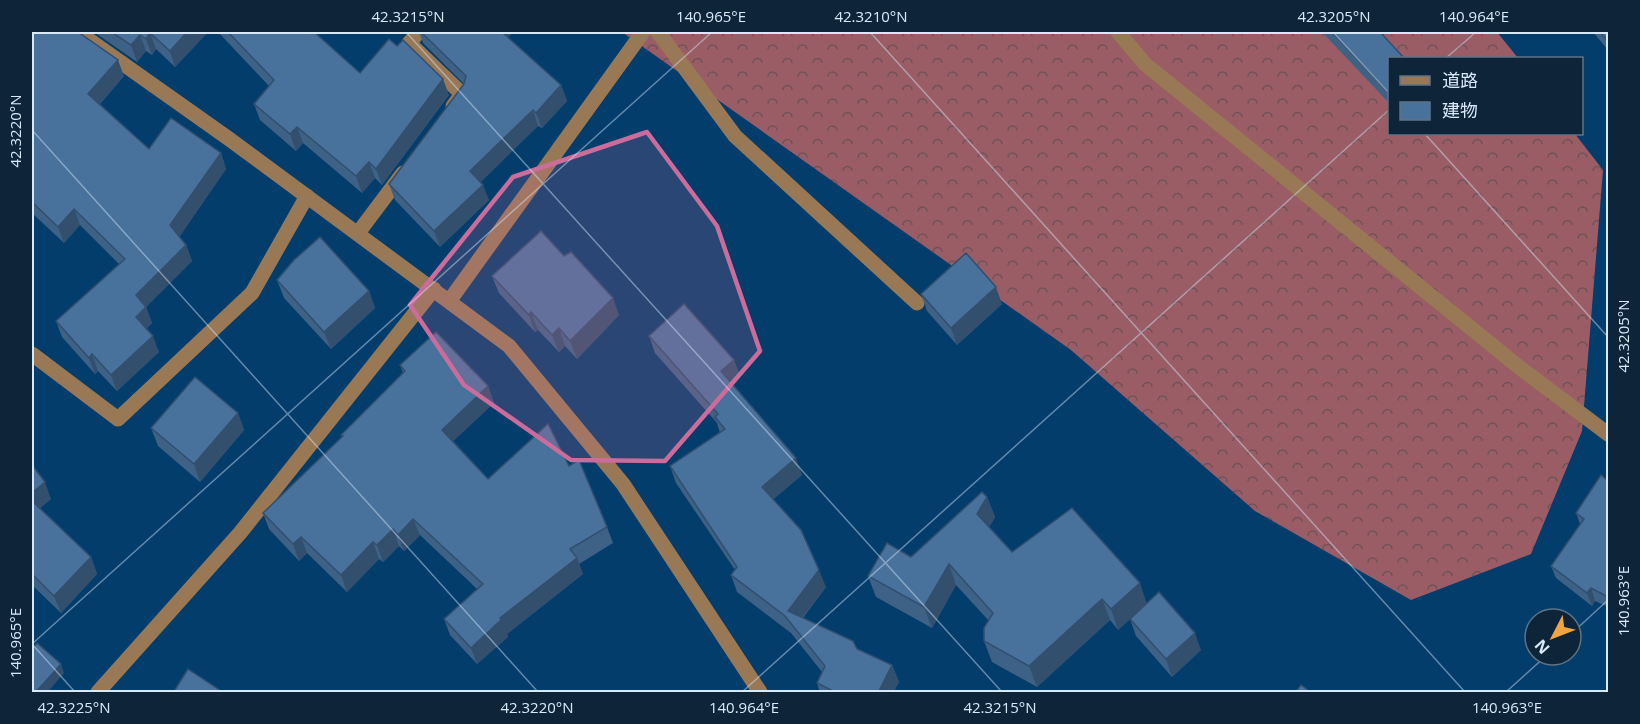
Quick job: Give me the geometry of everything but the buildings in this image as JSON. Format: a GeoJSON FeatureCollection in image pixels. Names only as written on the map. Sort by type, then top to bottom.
{"type":"FeatureCollection","features":[{"type":"Feature","properties":{"kind":"street"},"geometry":{"type":"LineString","coordinates":[[78,32],[358,233],[509,345],[623,484],[760,693]]}},
{"type":"Feature","properties":{"kind":"street"},"geometry":{"type":"LineString","coordinates":[[419,32],[409,44],[462,94],[441,122]]}},
{"type":"Feature","properties":{"kind":"street"},"geometry":{"type":"LineString","coordinates":[[450,300],[643,32]]}},
{"type":"Feature","properties":{"kind":"street"},"geometry":{"type":"LineString","coordinates":[[658,32],[735,136],[917,303]]}},
{"type":"Feature","properties":{"kind":"street"},"geometry":{"type":"LineString","coordinates":[[1118,32],[1145,64],[1519,367],[1608,434]]}},
{"type":"Feature","properties":{"kind":"street"},"geometry":{"type":"LineString","coordinates":[[358,233],[414,159]]}},
{"type":"Feature","properties":{"kind":"street"},"geometry":{"type":"LineString","coordinates":[[32,354],[118,419],[252,293],[307,196]]}},
{"type":"Feature","properties":{"kind":"street"},"geometry":{"type":"LineString","coordinates":[[98,693],[240,533],[434,289]]}},
{"type":"Feature","properties":{"kind":"highlighted area"},"geometry":{"type":"Polygon","coordinates":[[[647,132],[717,226],[760,351],[665,461],[571,460],[464,385],[410,305],[513,177],[647,132]]]}},
{"type":"Feature","properties":{"kind":"green space"},"geometry":{"type":"Polygon","coordinates":[[[622,32],[1497,32],[1517,57],[1388,57],[1388,135],[1576,135],[1603,170],[1582,431],[1531,554],[1411,600],[1255,511],[1071,350],[622,32]]]}}]}
